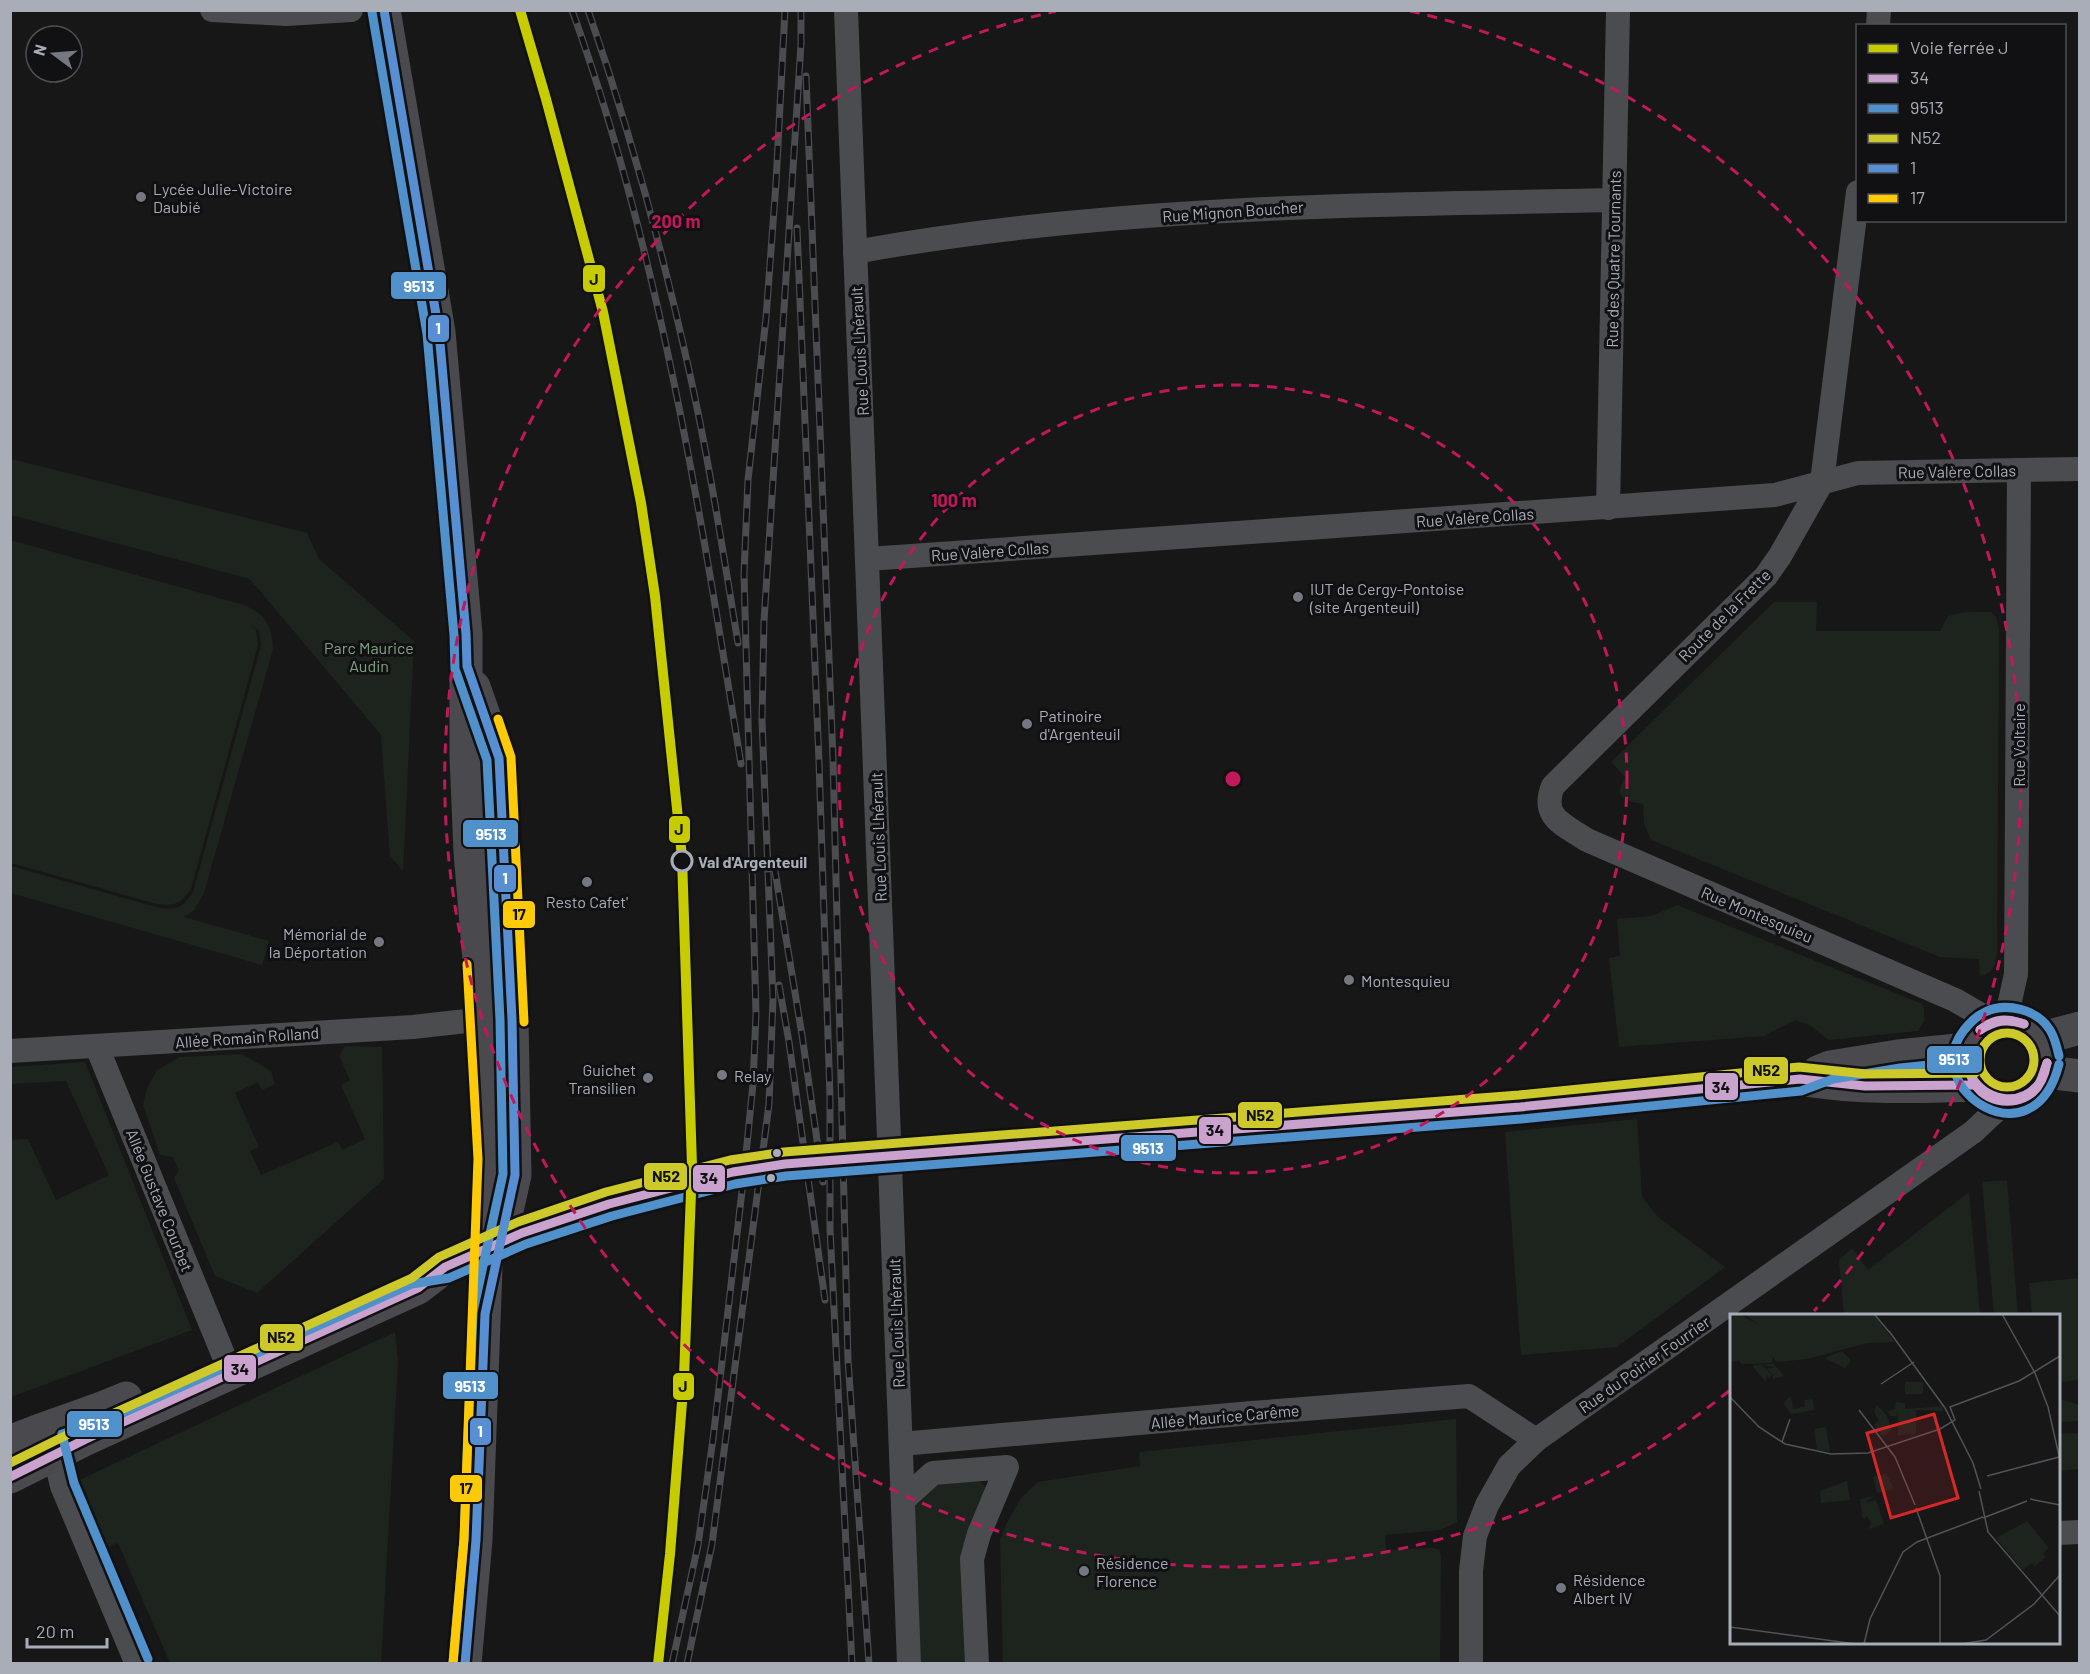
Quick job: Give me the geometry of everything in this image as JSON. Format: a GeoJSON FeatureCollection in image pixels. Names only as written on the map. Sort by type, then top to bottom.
{"type":"FeatureCollection","features":[{"type":"Feature","properties":{"kind":"street"},"geometry":{"type":"LineString","coordinates":[[212,10],[286,14],[351,10]]}},
{"type":"Feature","properties":{"kind":"street"},"geometry":{"type":"LineString","coordinates":[[384,10],[439,332],[466,634],[466,756],[470,852],[484,1019],[490,1159],[476,1540],[465,1664]]}},
{"type":"Feature","properties":{"kind":"street","name":"Rue Louis Lhérault"},"geometry":{"type":"LineString","coordinates":[[846,10],[909,1664]]}},
{"type":"Feature","properties":{"kind":"street","name":"Rue des Quatre Tournants"},"geometry":{"type":"LineString","coordinates":[[1608,508],[1618,10]]}},
{"type":"Feature","properties":{"kind":"street","name":"Rue Mignon Boucher"},"geometry":{"type":"LineString","coordinates":[[855,252],[931,238],[1123,218],[1331,205],[1614,200]]}},
{"type":"Feature","properties":{"kind":"street","name":"Route de la Frette"},"geometry":{"type":"LineString","coordinates":[[1553,786],[1766,576],[1822,482],[1856,200]]}},
{"type":"Feature","properties":{"kind":"street","name":"Rue Valère Collas"},"geometry":{"type":"LineString","coordinates":[[868,559],[1775,495],[1858,473],[2079,469]]}},
{"type":"Feature","properties":{"kind":"street","name":"Rue Voltaire"},"geometry":{"type":"LineString","coordinates":[[1999,1020],[2016,974],[2019,470]]}},
{"type":"Feature","properties":{"kind":"street"},"geometry":{"type":"LineString","coordinates":[[467,666],[499,758],[512,1020],[515,1175],[485,1314]]}},
{"type":"Feature","properties":{"kind":"street","name":"Rue Montesquieu"},"geometry":{"type":"LineString","coordinates":[[1553,786],[1549,795],[1552,814],[1558,821],[1587,840],[1999,1020]]}},
{"type":"Feature","properties":{"kind":"street","name":"Allée Romain Rolland"},"geometry":{"type":"LineString","coordinates":[[10,1051],[413,1027],[484,1019]]}},
{"type":"Feature","properties":{"kind":"street"},"geometry":{"type":"LineString","coordinates":[[1999,1020],[2020,1021],[2042,1038],[2048,1060],[2046,1072],[2041,1083],[2032,1092],[2022,1098],[2005,1102],[1984,1094],[1975,1085],[1966,1062],[1967,1049],[1972,1038],[1981,1028],[1999,1020]]}},
{"type":"Feature","properties":{"kind":"street"},"geometry":{"type":"LineString","coordinates":[[2042,1038],[2079,1028]]}},
{"type":"Feature","properties":{"kind":"street","name":"Allée Gustave Courbet"},"geometry":{"type":"LineString","coordinates":[[97,1047],[223,1354]]}},
{"type":"Feature","properties":{"kind":"street"},"geometry":{"type":"LineString","coordinates":[[1800,1079],[1830,1067],[1898,1056],[1967,1049]]}},
{"type":"Feature","properties":{"kind":"street"},"geometry":{"type":"LineString","coordinates":[[2046,1072],[2079,1076]]}},
{"type":"Feature","properties":{"kind":"street"},"geometry":{"type":"LineString","coordinates":[[10,1442],[51,1440],[418,1288],[445,1267],[522,1233],[609,1204],[733,1172],[785,1164],[1520,1107],[1800,1079],[1832,1084],[1932,1087],[1975,1085]]}},
{"type":"Feature","properties":{"kind":"street","name":"Rue du Poirier Fourrier"},"geometry":{"type":"LineString","coordinates":[[1471,1664],[1471,1571],[1475,1536],[1487,1505],[1509,1466],[1536,1440],[1973,1132],[2005,1102]]}},
{"type":"Feature","properties":{"kind":"street"},"geometry":{"type":"LineString","coordinates":[[10,1477],[51,1440],[102,1409],[409,1272],[445,1267]]}},
{"type":"Feature","properties":{"kind":"street","name":"Allée Maurice Carême"},"geometry":{"type":"LineString","coordinates":[[901,1448],[1252,1413],[1469,1396],[1536,1440]]}},
{"type":"Feature","properties":{"kind":"street"},"geometry":{"type":"LineString","coordinates":[[51,1440],[62,1486],[137,1664]]}},
{"type":"Feature","properties":{"kind":"street"},"geometry":{"type":"LineString","coordinates":[[901,1448],[933,1473]]}},
{"type":"Feature","properties":{"kind":"street"},"geometry":{"type":"LineString","coordinates":[[903,1500],[933,1473],[1007,1467],[979,1534],[972,1559],[977,1664]]}},
{"type":"Feature","properties":{"kind":"street"},"geometry":{"type":"LineString","coordinates":[[2060,1533],[2079,1532]]}},
{"type":"Feature","properties":{"kind":"green space","name":"Parc Maurice Audin"},"geometry":{"type":"Polygon","coordinates":[[[11,459],[307,533],[319,559],[414,641],[403,871],[390,856],[381,735],[250,579],[11,515],[11,459]]]}},
{"type":"Feature","properties":{"kind":"green space"},"geometry":{"type":"Polygon","coordinates":[[[10,540],[244,605],[258,613],[266,622],[271,634],[273,649],[204,893],[194,910],[184,917],[269,941],[262,965],[11,893],[11,866],[159,908],[171,909],[186,902],[193,892],[261,646],[259,630],[243,620],[256,629],[258,645],[191,889],[184,898],[169,905],[157,904],[11,863],[10,540]]]}},
{"type":"Feature","properties":{"kind":"green space"},"geometry":{"type":"Polygon","coordinates":[[[1774,602],[1817,602],[1816,631],[1940,631],[1948,616],[1953,614],[1991,612],[1996,617],[1999,629],[1997,952],[1994,965],[1988,973],[1980,976],[1979,959],[1940,957],[1651,840],[1644,824],[1643,804],[1626,800],[1620,794],[1625,777],[1611,762],[1774,602]]]}},
{"type":"Feature","properties":{"kind":"green space"},"geometry":{"type":"Polygon","coordinates":[[[1677,905],[1920,1003],[1924,1007],[1924,1022],[1918,1031],[1829,1040],[1811,1026],[1795,1020],[1764,1036],[1619,1047],[1609,958],[1620,956],[1617,919],[1652,916],[1677,905]]]}},
{"type":"Feature","properties":{"kind":"green space"},"geometry":{"type":"Polygon","coordinates":[[[345,1046],[382,1047],[384,1179],[257,1293],[215,1276],[174,1178],[179,1170],[173,1157],[160,1155],[143,1105],[147,1088],[157,1070],[180,1057],[242,1054],[271,1071],[275,1084],[262,1090],[258,1082],[235,1093],[259,1147],[250,1151],[261,1175],[338,1142],[342,1150],[365,1139],[341,1085],[350,1080],[339,1056],[345,1046]]]}},
{"type":"Feature","properties":{"kind":"green space"},"geometry":{"type":"Polygon","coordinates":[[[85,1062],[192,1330],[11,1397],[11,1140],[28,1139],[56,1200],[109,1175],[66,1081],[11,1084],[11,1067],[85,1062]]]}},
{"type":"Feature","properties":{"kind":"green space"},"geometry":{"type":"Polygon","coordinates":[[[1637,1119],[1642,1197],[1658,1217],[1725,1267],[1617,1347],[1521,1355],[1505,1132],[1637,1119]]]}},
{"type":"Feature","properties":{"kind":"green space"},"geometry":{"type":"Polygon","coordinates":[[[2007,1180],[2018,1314],[1994,1314],[1982,1182],[2007,1180]]]}},
{"type":"Feature","properties":{"kind":"green space"},"geometry":{"type":"Polygon","coordinates":[[[1969,1192],[1980,1314],[1844,1314],[1839,1260],[1852,1248],[1868,1270],[1969,1192]]]}},
{"type":"Feature","properties":{"kind":"green space"},"geometry":{"type":"Polygon","coordinates":[[[2079,1278],[2079,1380],[2060,1382],[2060,1314],[2032,1314],[2029,1283],[2079,1278]]]}},
{"type":"Feature","properties":{"kind":"green space"},"geometry":{"type":"Polygon","coordinates":[[[395,1332],[398,1360],[381,1663],[170,1663],[118,1543],[100,1550],[73,1483],[395,1332]]]}},
{"type":"Feature","properties":{"kind":"green space"},"geometry":{"type":"Polygon","coordinates":[[[2060,1401],[2079,1405],[2079,1421],[2060,1422],[2060,1401]]]}},
{"type":"Feature","properties":{"kind":"green space"},"geometry":{"type":"Polygon","coordinates":[[[1456,1419],[1457,1522],[1440,1530],[1385,1535],[1386,1550],[1433,1548],[1439,1550],[1441,1556],[1440,1663],[1003,1663],[1000,1540],[1021,1498],[1038,1482],[1140,1466],[1139,1452],[1456,1419]]]}},
{"type":"Feature","properties":{"kind":"green space"},"geometry":{"type":"Polygon","coordinates":[[[2079,1433],[2079,1469],[2060,1471],[2060,1434],[2079,1433]]]}},
{"type":"Feature","properties":{"kind":"green space"},"geometry":{"type":"Polygon","coordinates":[[[977,1481],[988,1490],[971,1663],[920,1663],[913,1499],[934,1483],[977,1481]]]}},
{"type":"Feature","properties":{"kind":"railway"},"geometry":{"type":"LineString","coordinates":[[572,10],[603,102],[630,195],[653,289],[693,478],[741,764]]}},
{"type":"Feature","properties":{"kind":"railway"},"geometry":{"type":"LineString","coordinates":[[588,10],[631,144],[679,324],[703,438],[738,643]]}},
{"type":"Feature","properties":{"kind":"railway"},"geometry":{"type":"LineString","coordinates":[[672,1664],[698,1545],[713,1439],[753,1084],[756,1014],[744,574],[748,480],[766,318],[776,183],[785,10]]}},
{"type":"Feature","properties":{"kind":"railway"},"geometry":{"type":"LineString","coordinates":[[687,1664],[712,1544],[769,1104],[773,999],[762,720],[764,621],[801,44],[801,10]]}},
{"type":"Feature","properties":{"kind":"railway"},"geometry":{"type":"LineString","coordinates":[[806,76],[833,759],[848,1360],[869,1664]]}},
{"type":"Feature","properties":{"kind":"railway"},"geometry":{"type":"LineString","coordinates":[[797,228],[819,762],[830,1097],[830,1229],[852,1664]]}},
{"type":"Feature","properties":{"kind":"railway"},"geometry":{"type":"LineString","coordinates":[[774,865],[823,1182]]}},
{"type":"Feature","properties":{"kind":"railway"},"geometry":{"type":"LineString","coordinates":[[779,985],[825,1300]]}},
{"type":"Feature","properties":{"kind":"rail line","name":"J"},"geometry":{"type":"LineString","coordinates":[[520,10],[603,312],[641,503],[655,596],[682,857],[692,1166],[684,1377],[670,1554],[658,1664]]}},
{"type":"Feature","properties":{"kind":"transit line","name":"1"},"geometry":{"type":"LineString","coordinates":[[384,10],[439,332],[467,666],[499,758],[512,1020],[515,1175],[485,1314],[476,1540],[465,1664]]}},
{"type":"Feature","properties":{"kind":"transit line","name":"9513"},"geometry":{"type":"LineString","coordinates":[[372,12],[427,334],[454,635],[455,669],[487,760],[500,1020],[503,1174],[473,1312],[464,1539],[453,1663]]}},
{"type":"Feature","properties":{"kind":"transit line","name":"17"},"geometry":{"type":"LineString","coordinates":[[498,719],[511,757],[524,1022]]}},
{"type":"Feature","properties":{"kind":"transit line","name":"17"},"geometry":{"type":"LineString","coordinates":[[453,1663],[464,1539],[478,1159],[467,964]]}},
{"type":"Feature","properties":{"kind":"transit line","name":"9513"},"geometry":{"type":"LineString","coordinates":[[2059,1056],[2053,1036],[2044,1023],[2029,1012],[2011,1008],[1993,1009],[1976,1018],[1964,1030],[1954,1053],[1956,1074],[1967,1093],[1985,1107],[2006,1113],[2027,1110],[2046,1094],[2059,1064]]}},
{"type":"Feature","properties":{"kind":"transit line","name":"34"},"geometry":{"type":"LineString","coordinates":[[1980,1030],[1990,1023],[2001,1020],[2024,1024]]}},
{"type":"Feature","properties":{"kind":"transit line","name":"34"},"geometry":{"type":"LineString","coordinates":[[1980,1030],[2001,1021],[2024,1024]]}},
{"type":"Feature","properties":{"kind":"transit line","name":"N52"},"geometry":{"type":"LineString","coordinates":[[2002,1033],[2012,1033],[2022,1037],[2030,1045],[2034,1060],[2030,1075],[2022,1083],[2012,1087],[2002,1087],[1992,1083],[1984,1075],[1980,1065],[1980,1055],[1984,1045],[1992,1037],[2002,1033]]}},
{"type":"Feature","properties":{"kind":"transit line","name":"9513"},"geometry":{"type":"LineString","coordinates":[[148,1659],[74,1483],[62,1434],[107,1420],[412,1284],[449,1278],[526,1244],[612,1216],[735,1184],[786,1176],[1521,1119],[1801,1091],[1833,1079],[1900,1068],[1968,1061]]}},
{"type":"Feature","properties":{"kind":"transit line","name":"34"},"geometry":{"type":"LineString","coordinates":[[1971,1076],[1985,1091],[2002,1098],[2012,1099],[2021,1097],[2038,1085],[2047,1063]]}},
{"type":"Feature","properties":{"kind":"transit line","name":"34"},"geometry":{"type":"LineString","coordinates":[[1971,1076],[1975,1085],[1989,1097],[1998,1100],[2016,1100],[2036,1089],[2047,1063]]}},
{"type":"Feature","properties":{"kind":"transit line","name":"N52"},"geometry":{"type":"LineString","coordinates":[[10,1463],[81,1428],[412,1278],[439,1257],[518,1222],[606,1192],[730,1160],[784,1152],[1519,1095],[1799,1067],[1866,1074],[1975,1073]]}},
{"type":"Feature","properties":{"kind":"transit line","name":"34"},"geometry":{"type":"LineString","coordinates":[[10,1477],[86,1439],[418,1288],[445,1267],[522,1233],[609,1204],[733,1172],[785,1164],[1520,1107],[1800,1079],[1865,1086],[1975,1085]]}},
{"type":"Feature","properties":{"kind":"place","name":"Lycée Julie-Victoire Daubié"},"geometry":{"type":"Point","coordinates":[141,197]}},
{"type":"Feature","properties":{"kind":"place","name":"IUT de Cergy-Pontoise (site Argenteuil)"},"geometry":{"type":"Point","coordinates":[1298,597]}},
{"type":"Feature","properties":{"kind":"place","name":"Patinoire d'Argenteuil"},"geometry":{"type":"Point","coordinates":[1027,724]}},
{"type":"Feature","properties":{"kind":"place","name":"Val d'Argenteuil"},"geometry":{"type":"Point","coordinates":[682,861]}},
{"type":"Feature","properties":{"kind":"place","name":"Resto Cafet'"},"geometry":{"type":"Point","coordinates":[587,882]}},
{"type":"Feature","properties":{"kind":"place","name":"Mémorial de la Déportation"},"geometry":{"type":"Point","coordinates":[379,942]}},
{"type":"Feature","properties":{"kind":"place","name":"Montesquieu"},"geometry":{"type":"Point","coordinates":[1349,980]}},
{"type":"Feature","properties":{"kind":"place","name":"Relay"},"geometry":{"type":"Point","coordinates":[722,1075]}},
{"type":"Feature","properties":{"kind":"place","name":"Guichet Transilien"},"geometry":{"type":"Point","coordinates":[648,1078]}},
{"type":"Feature","properties":{"kind":"place","name":"Résidence Florence"},"geometry":{"type":"Point","coordinates":[1084,1571]}},
{"type":"Feature","properties":{"kind":"place","name":"Résidence Albert IV"},"geometry":{"type":"Point","coordinates":[1561,1588]}}]}
